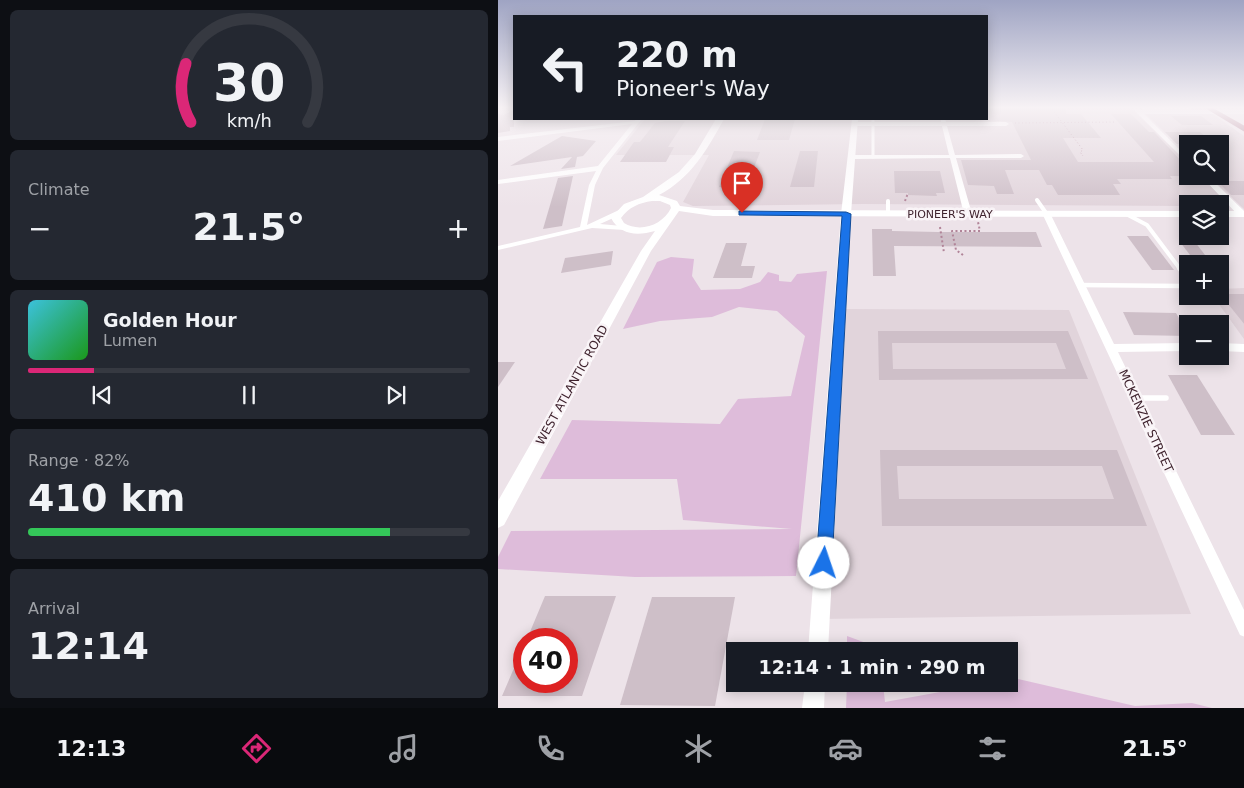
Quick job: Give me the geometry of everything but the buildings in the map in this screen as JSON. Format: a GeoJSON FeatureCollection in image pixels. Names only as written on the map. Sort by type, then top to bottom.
{"type":"FeatureCollection","features":[{"type":"Feature","properties":{"kind":"main road"},"geometry":{"type":"LineString","coordinates":[[646,251],[640,234],[626,229],[617,223],[616,218],[619,212],[625,207],[677,181],[699,156],[707,141]]}},
{"type":"Feature","properties":{"kind":"main road"},"geometry":{"type":"LineString","coordinates":[[675,206],[677,181]]}},
{"type":"Feature","properties":{"kind":"main road","name":"PIONEER'S WAY"},"geometry":{"type":"LineString","coordinates":[[642,200],[661,198],[675,206],[713,213],[1179,214]]}},
{"type":"Feature","properties":{"kind":"main road","name":"WEST ATLANTIC ROAD"},"geometry":{"type":"LineString","coordinates":[[498,519],[646,251],[675,214],[675,206]]}},
{"type":"Feature","properties":{"kind":"main road","name":"PIONEER'S WAY"},"geometry":{"type":"LineString","coordinates":[[626,229],[642,230],[667,222],[713,213]]}},
{"type":"Feature","properties":{"kind":"main road"},"geometry":{"type":"LineString","coordinates":[[1229,214],[1243,214]]}},
{"type":"Feature","properties":{"kind":"street"},"geometry":{"type":"LineString","coordinates":[[587,227],[592,185],[600,168],[621,141]]}},
{"type":"Feature","properties":{"kind":"street"},"geometry":{"type":"LineString","coordinates":[[819,642],[846,214],[854,141]]}},
{"type":"Feature","properties":{"kind":"street"},"geometry":{"type":"LineString","coordinates":[[949,141],[963,200],[972,214]]}},
{"type":"Feature","properties":{"kind":"street"},"geometry":{"type":"LineString","coordinates":[[1169,141],[1179,151]]}},
{"type":"Feature","properties":{"kind":"street"},"geometry":{"type":"LineString","coordinates":[[853,157],[1021,156]]}},
{"type":"Feature","properties":{"kind":"street"},"geometry":{"type":"LineString","coordinates":[[498,182],[600,168]]}},
{"type":"Feature","properties":{"kind":"street"},"geometry":{"type":"LineString","coordinates":[[1213,185],[1243,214]]}},
{"type":"Feature","properties":{"kind":"street"},"geometry":{"type":"LineString","coordinates":[[498,248],[587,227],[619,212]]}},
{"type":"Feature","properties":{"kind":"street","name":"MCKENZIE STREET"},"geometry":{"type":"LineString","coordinates":[[1046,213],[1136,398],[1244,630]]}},
{"type":"Feature","properties":{"kind":"street"},"geometry":{"type":"LineString","coordinates":[[587,227],[626,229]]}},
{"type":"Feature","properties":{"kind":"street"},"geometry":{"type":"LineString","coordinates":[[1112,348],[1179,347]]}},
{"type":"Feature","properties":{"kind":"street"},"geometry":{"type":"LineString","coordinates":[[1229,347],[1244,348]]}},
{"type":"Feature","properties":{"kind":"street"},"geometry":{"type":"LineString","coordinates":[[813,708],[814,692]]}},
{"type":"Feature","properties":{"kind":"lane"},"geometry":{"type":"LineString","coordinates":[[873,141],[873,157]]}},
{"type":"Feature","properties":{"kind":"lane"},"geometry":{"type":"LineString","coordinates":[[1037,200],[1046,213]]}},
{"type":"Feature","properties":{"kind":"lane"},"geometry":{"type":"LineString","coordinates":[[888,201],[888,214]]}},
{"type":"Feature","properties":{"kind":"lane"},"geometry":{"type":"LineString","coordinates":[[1126,214],[1148,225],[1179,267]]}},
{"type":"Feature","properties":{"kind":"lane"},"geometry":{"type":"LineString","coordinates":[[1081,285],[1179,286]]}},
{"type":"Feature","properties":{"kind":"lane"},"geometry":{"type":"LineString","coordinates":[[1136,398],[1166,398]]}},
{"type":"Feature","properties":{"kind":"path"},"geometry":{"type":"LineString","coordinates":[[1077,141],[1084,150],[1080,152],[1083,156]]}},
{"type":"Feature","properties":{"kind":"path"},"geometry":{"type":"LineString","coordinates":[[905,201],[908,193]]}},
{"type":"Feature","properties":{"kind":"path"},"geometry":{"type":"LineString","coordinates":[[963,255],[956,250],[952,231],[980,230],[972,214]]}},
{"type":"Feature","properties":{"kind":"path"},"geometry":{"type":"LineString","coordinates":[[940,227],[944,254]]}},
{"type":"Feature","properties":{"kind":"shaded area"},"geometry":{"type":"Polygon","coordinates":[[[627,141],[1165,141],[1179,155],[1179,185],[1210,185],[1220,195],[1179,195],[1179,206],[864,204],[693,206],[683,202],[709,155],[616,155],[627,141]]]}},
{"type":"Feature","properties":{"kind":"shaded area"},"geometry":{"type":"Polygon","coordinates":[[[1229,141],[1244,141],[1244,209],[1219,185],[1229,185],[1229,141]]]}},
{"type":"Feature","properties":{"kind":"shaded area"},"geometry":{"type":"Polygon","coordinates":[[[671,257],[694,259],[692,276],[701,290],[740,289],[760,282],[768,272],[779,275],[779,281],[791,282],[797,274],[827,271],[796,576],[635,577],[498,569],[498,557],[511,531],[792,529],[683,520],[677,479],[540,479],[572,420],[720,424],[738,399],[791,396],[805,336],[777,311],[739,307],[712,317],[660,321],[623,329],[657,262],[671,257]]]}},
{"type":"Feature","properties":{"kind":"shaded area"},"geometry":{"type":"Polygon","coordinates":[[[1244,288],[1244,339],[1229,318],[1229,315],[1227,315],[1219,305],[1229,305],[1229,289],[1244,288]]]}},
{"type":"Feature","properties":{"kind":"shaded area"},"geometry":{"type":"Polygon","coordinates":[[[840,309],[1069,310],[1191,614],[820,619],[840,309]]]}},
{"type":"Feature","properties":{"kind":"shaded area"},"geometry":{"type":"Polygon","coordinates":[[[847,636],[863,642],[847,642],[847,636]]]}},
{"type":"Feature","properties":{"kind":"shaded area"},"geometry":{"type":"Polygon","coordinates":[[[1018,679],[1135,706],[1192,703],[1212,708],[846,708],[847,692],[884,692],[885,702],[940,692],[1018,692],[1018,679]]]}},
{"type":"Feature","properties":{"kind":"route"},"geometry":{"type":"LineString","coordinates":[[742,213],[846,214],[824,563]]}}]}
